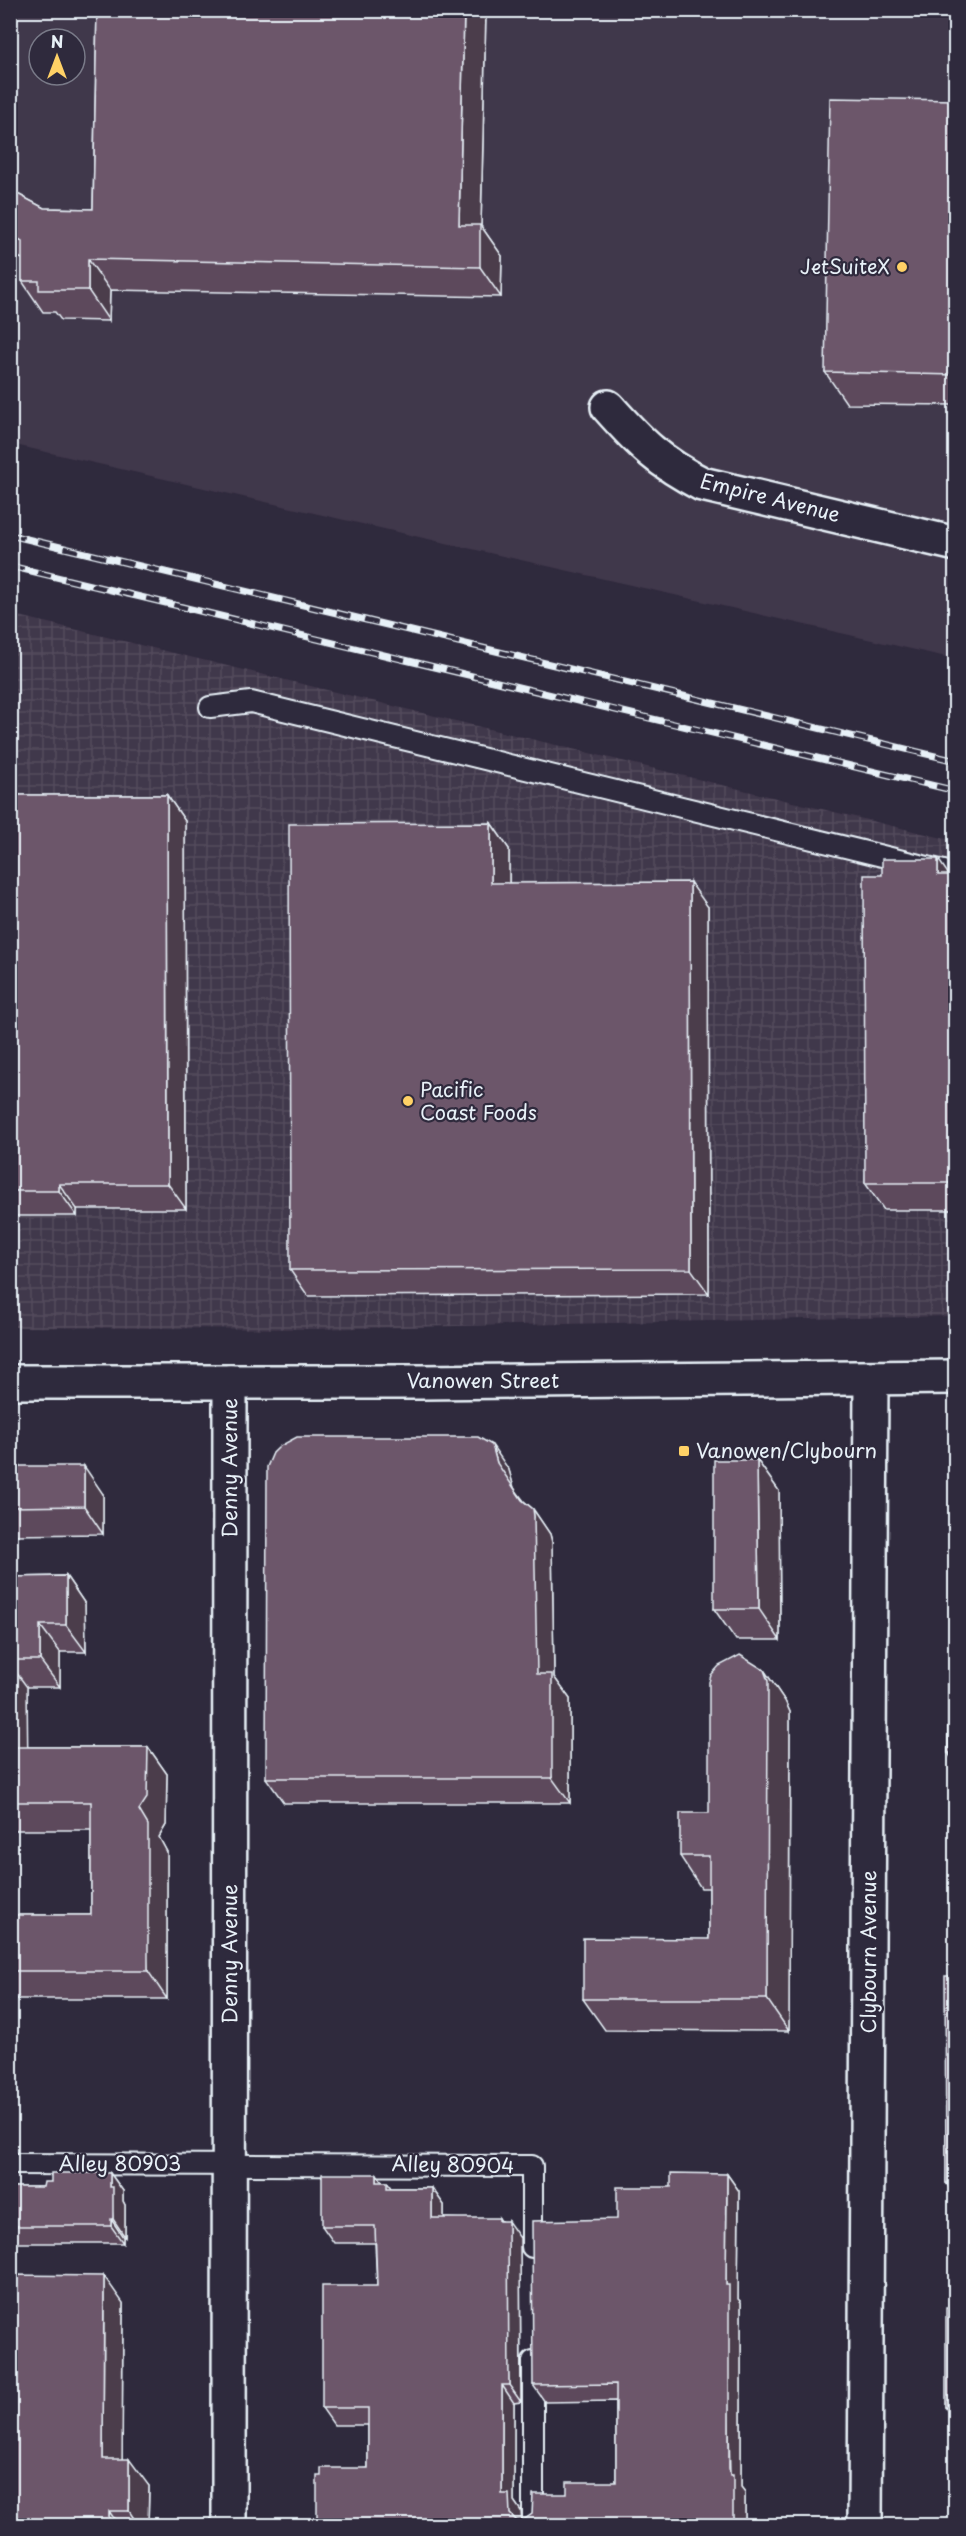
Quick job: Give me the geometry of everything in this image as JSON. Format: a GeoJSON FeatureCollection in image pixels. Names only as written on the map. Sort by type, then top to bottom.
{"type":"FeatureCollection","features":[{"type":"Feature","properties":{"kind":"street","name":"Empire Avenue"},"geometry":{"type":"LineString","coordinates":[[608,407],[637,440],[671,468],[702,484],[956,544]]}},
{"type":"Feature","properties":{"kind":"street","name":"Vanowen Street"},"geometry":{"type":"LineString","coordinates":[[10,1382],[956,1377]]}},
{"type":"Feature","properties":{"kind":"street","name":"Clybourn Avenue"},"geometry":{"type":"LineString","coordinates":[[864,2526],[871,1379]]}},
{"type":"Feature","properties":{"kind":"street","name":"Denny Avenue"},"geometry":{"type":"LineString","coordinates":[[229,2526],[230,1382]]}},
{"type":"Feature","properties":{"kind":"lane"},"geometry":{"type":"LineString","coordinates":[[210,707],[251,702],[956,874]]}},
{"type":"Feature","properties":{"kind":"lane","name":"Alley 80903"},"geometry":{"type":"LineString","coordinates":[[10,2164],[230,2164]]}},
{"type":"Feature","properties":{"kind":"lane","name":"Alley 80904"},"geometry":{"type":"LineString","coordinates":[[230,2164],[532,2166],[532,2262]]}},
{"type":"Feature","properties":{"kind":"lane"},"geometry":{"type":"LineString","coordinates":[[533,2346],[533,2526]]}},
{"type":"Feature","properties":{"kind":"shaded area"},"geometry":{"type":"Polygon","coordinates":[[[11,11],[955,11],[955,659],[11,444],[11,11]]]}},
{"type":"Feature","properties":{"kind":"shaded area"},"geometry":{"type":"Polygon","coordinates":[[[11,614],[955,841],[955,1316],[311,1329],[11,1327],[11,614]]]}},
{"type":"Feature","properties":{"kind":"building"},"geometry":{"type":"Polygon","coordinates":[[[97,10],[464,10],[459,225],[480,225],[480,267],[88,259],[88,290],[39,290],[39,281],[22,281],[22,241],[10,234],[10,190],[44,208],[93,209],[97,10]]]}},
{"type":"Feature","properties":{"kind":"building","name":"JetSuiteX"},"geometry":{"type":"Polygon","coordinates":[[[830,98],[956,100],[956,375],[825,372],[830,98]]]}},
{"type":"Feature","properties":{"kind":"building"},"geometry":{"type":"Polygon","coordinates":[[[10,795],[167,795],[168,1184],[59,1184],[59,1191],[10,1191],[10,795]]]}},
{"type":"Feature","properties":{"kind":"building"},"geometry":{"type":"Polygon","coordinates":[[[491,823],[491,883],[690,882],[691,1269],[290,1270],[289,824],[491,823]]]}},
{"type":"Feature","properties":{"kind":"building"},"geometry":{"type":"Polygon","coordinates":[[[882,859],[938,859],[938,875],[956,875],[956,1183],[865,1183],[864,875],[882,875],[882,859]]]}},
{"type":"Feature","properties":{"kind":"building"},"geometry":{"type":"Polygon","coordinates":[[[297,1437],[478,1437],[492,1445],[497,1463],[522,1500],[533,1509],[537,1674],[552,1674],[552,1778],[266,1778],[267,1467],[273,1453],[280,1446],[297,1437]]]}},
{"type":"Feature","properties":{"kind":"building"},"geometry":{"type":"Polygon","coordinates":[[[956,1459],[956,1753],[948,1753],[948,1682],[951,1682],[949,1513],[952,1513],[951,1460],[956,1459]]]}},
{"type":"Feature","properties":{"kind":"building"},"geometry":{"type":"Polygon","coordinates":[[[714,1460],[757,1460],[759,1609],[714,1609],[714,1460]]]}},
{"type":"Feature","properties":{"kind":"building"},"geometry":{"type":"Polygon","coordinates":[[[10,1466],[84,1466],[84,1506],[10,1507],[10,1466]]]}},
{"type":"Feature","properties":{"kind":"building"},"geometry":{"type":"Polygon","coordinates":[[[66,1576],[66,1625],[40,1625],[40,1660],[10,1660],[10,1577],[66,1576]]]}},
{"type":"Feature","properties":{"kind":"building"},"geometry":{"type":"Polygon","coordinates":[[[740,1655],[764,1670],[768,1681],[767,1999],[583,1999],[583,1938],[709,1939],[709,1856],[680,1856],[680,1813],[709,1813],[709,1682],[711,1675],[719,1666],[740,1655]]]}},
{"type":"Feature","properties":{"kind":"building"},"geometry":{"type":"Polygon","coordinates":[[[10,1747],[148,1747],[147,1798],[139,1810],[148,1825],[148,1971],[10,1971],[10,1915],[91,1915],[91,1802],[10,1802],[10,1747]]]}},
{"type":"Feature","properties":{"kind":"building"},"geometry":{"type":"Polygon","coordinates":[[[955,1935],[956,2183],[946,2183],[945,1976],[954,1976],[955,1935]]]}},
{"type":"Feature","properties":{"kind":"building"},"geometry":{"type":"Polygon","coordinates":[[[51,2173],[110,2173],[110,2187],[113,2187],[111,2226],[10,2226],[10,2187],[43,2187],[44,2182],[51,2182],[51,2173]]]}},
{"type":"Feature","properties":{"kind":"building"},"geometry":{"type":"Polygon","coordinates":[[[671,2173],[727,2174],[729,2468],[730,2475],[733,2475],[733,2526],[461,2526],[461,2524],[317,2526],[317,2476],[321,2476],[321,2468],[368,2468],[368,2408],[322,2408],[322,2286],[377,2286],[375,2226],[322,2226],[322,2174],[377,2174],[377,2182],[387,2182],[387,2188],[432,2188],[432,2218],[499,2218],[499,2221],[508,2221],[509,2385],[502,2385],[502,2494],[509,2494],[510,2514],[516,2520],[522,2521],[532,2514],[533,2494],[567,2494],[567,2482],[616,2482],[616,2384],[533,2385],[532,2221],[617,2219],[617,2187],[671,2187],[671,2173]]]}},
{"type":"Feature","properties":{"kind":"building"},"geometry":{"type":"Polygon","coordinates":[[[954,2256],[956,2256],[956,2407],[946,2407],[946,2308],[955,2308],[954,2256]]]}},
{"type":"Feature","properties":{"kind":"building"},"geometry":{"type":"Polygon","coordinates":[[[10,2275],[104,2276],[103,2459],[129,2459],[129,2511],[109,2511],[109,2526],[10,2526],[10,2275]]]}},
{"type":"Feature","properties":{"kind":"building"},"geometry":{"type":"Polygon","coordinates":[[[954,2514],[956,2514],[956,2526],[954,2526],[954,2514]]]}},
{"type":"Feature","properties":{"kind":"railway"},"geometry":{"type":"LineString","coordinates":[[10,535],[956,761]]}},
{"type":"Feature","properties":{"kind":"railway"},"geometry":{"type":"LineString","coordinates":[[10,566],[956,791]]}},
{"type":"Feature","properties":{"kind":"place","name":"JetSuiteX"},"geometry":{"type":"Point","coordinates":[902,267]}},
{"type":"Feature","properties":{"kind":"place","name":"Pacific Coast Foods"},"geometry":{"type":"Point","coordinates":[408,1101]}},
{"type":"Feature","properties":{"kind":"place","name":"Vanowen/Clybourn"},"geometry":{"type":"Point","coordinates":[684,1451]}}]}
